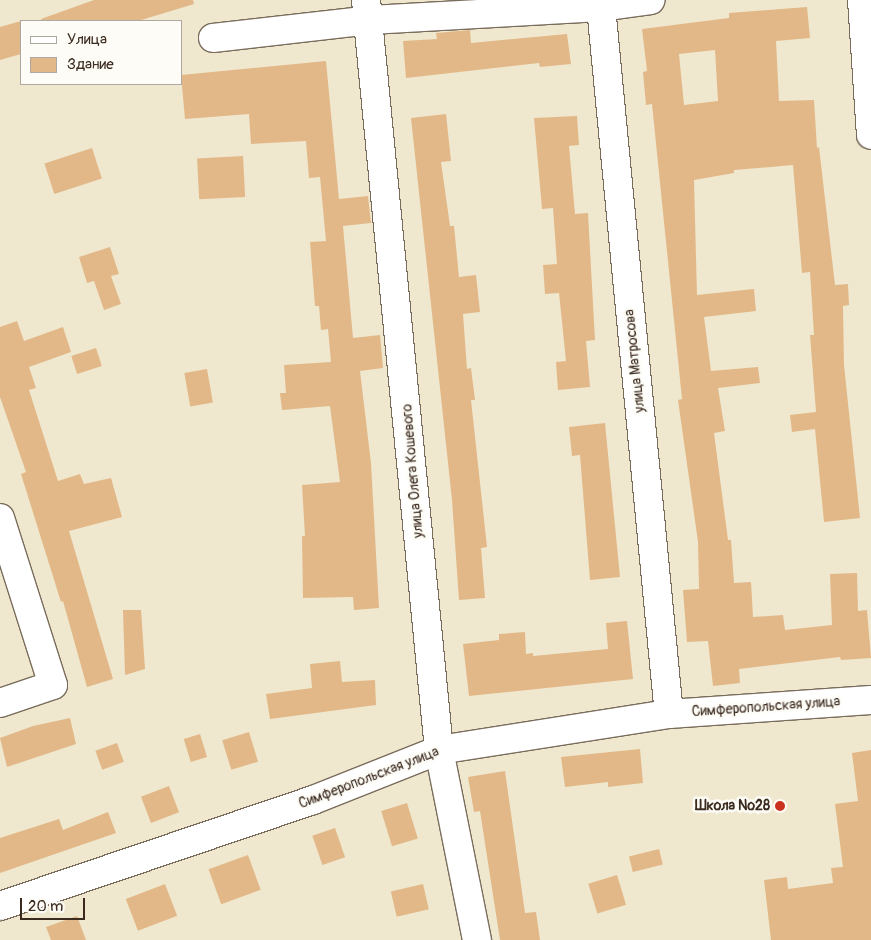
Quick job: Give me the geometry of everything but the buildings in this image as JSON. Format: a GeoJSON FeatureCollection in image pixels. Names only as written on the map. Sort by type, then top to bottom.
{"type":"FeatureCollection","features":[{"type":"Feature","properties":{"kind":"street"},"geometry":{"type":"LineString","coordinates":[[213,38],[368,10],[601,7],[651,0]]}},
{"type":"Feature","properties":{"kind":"street"},"geometry":{"type":"LineString","coordinates":[[862,0],[871,135]]}},
{"type":"Feature","properties":{"kind":"street","name":"улица Матросова"},"geometry":{"type":"LineString","coordinates":[[601,7],[669,714]]}},
{"type":"Feature","properties":{"kind":"street","name":"улица Олега Кошевого"},"geometry":{"type":"LineString","coordinates":[[368,10],[439,750],[477,940]]}},
{"type":"Feature","properties":{"kind":"street"},"geometry":{"type":"LineString","coordinates":[[0,518],[53,685],[0,703]]}},
{"type":"Feature","properties":{"kind":"street","name":"Симферопольская улица"},"geometry":{"type":"LineString","coordinates":[[0,906],[313,800],[439,750],[669,714],[871,700]]}},
{"type":"Feature","properties":{"kind":"place","name":"Школа №28"},"geometry":{"type":"Point","coordinates":[780,806]}}]}
